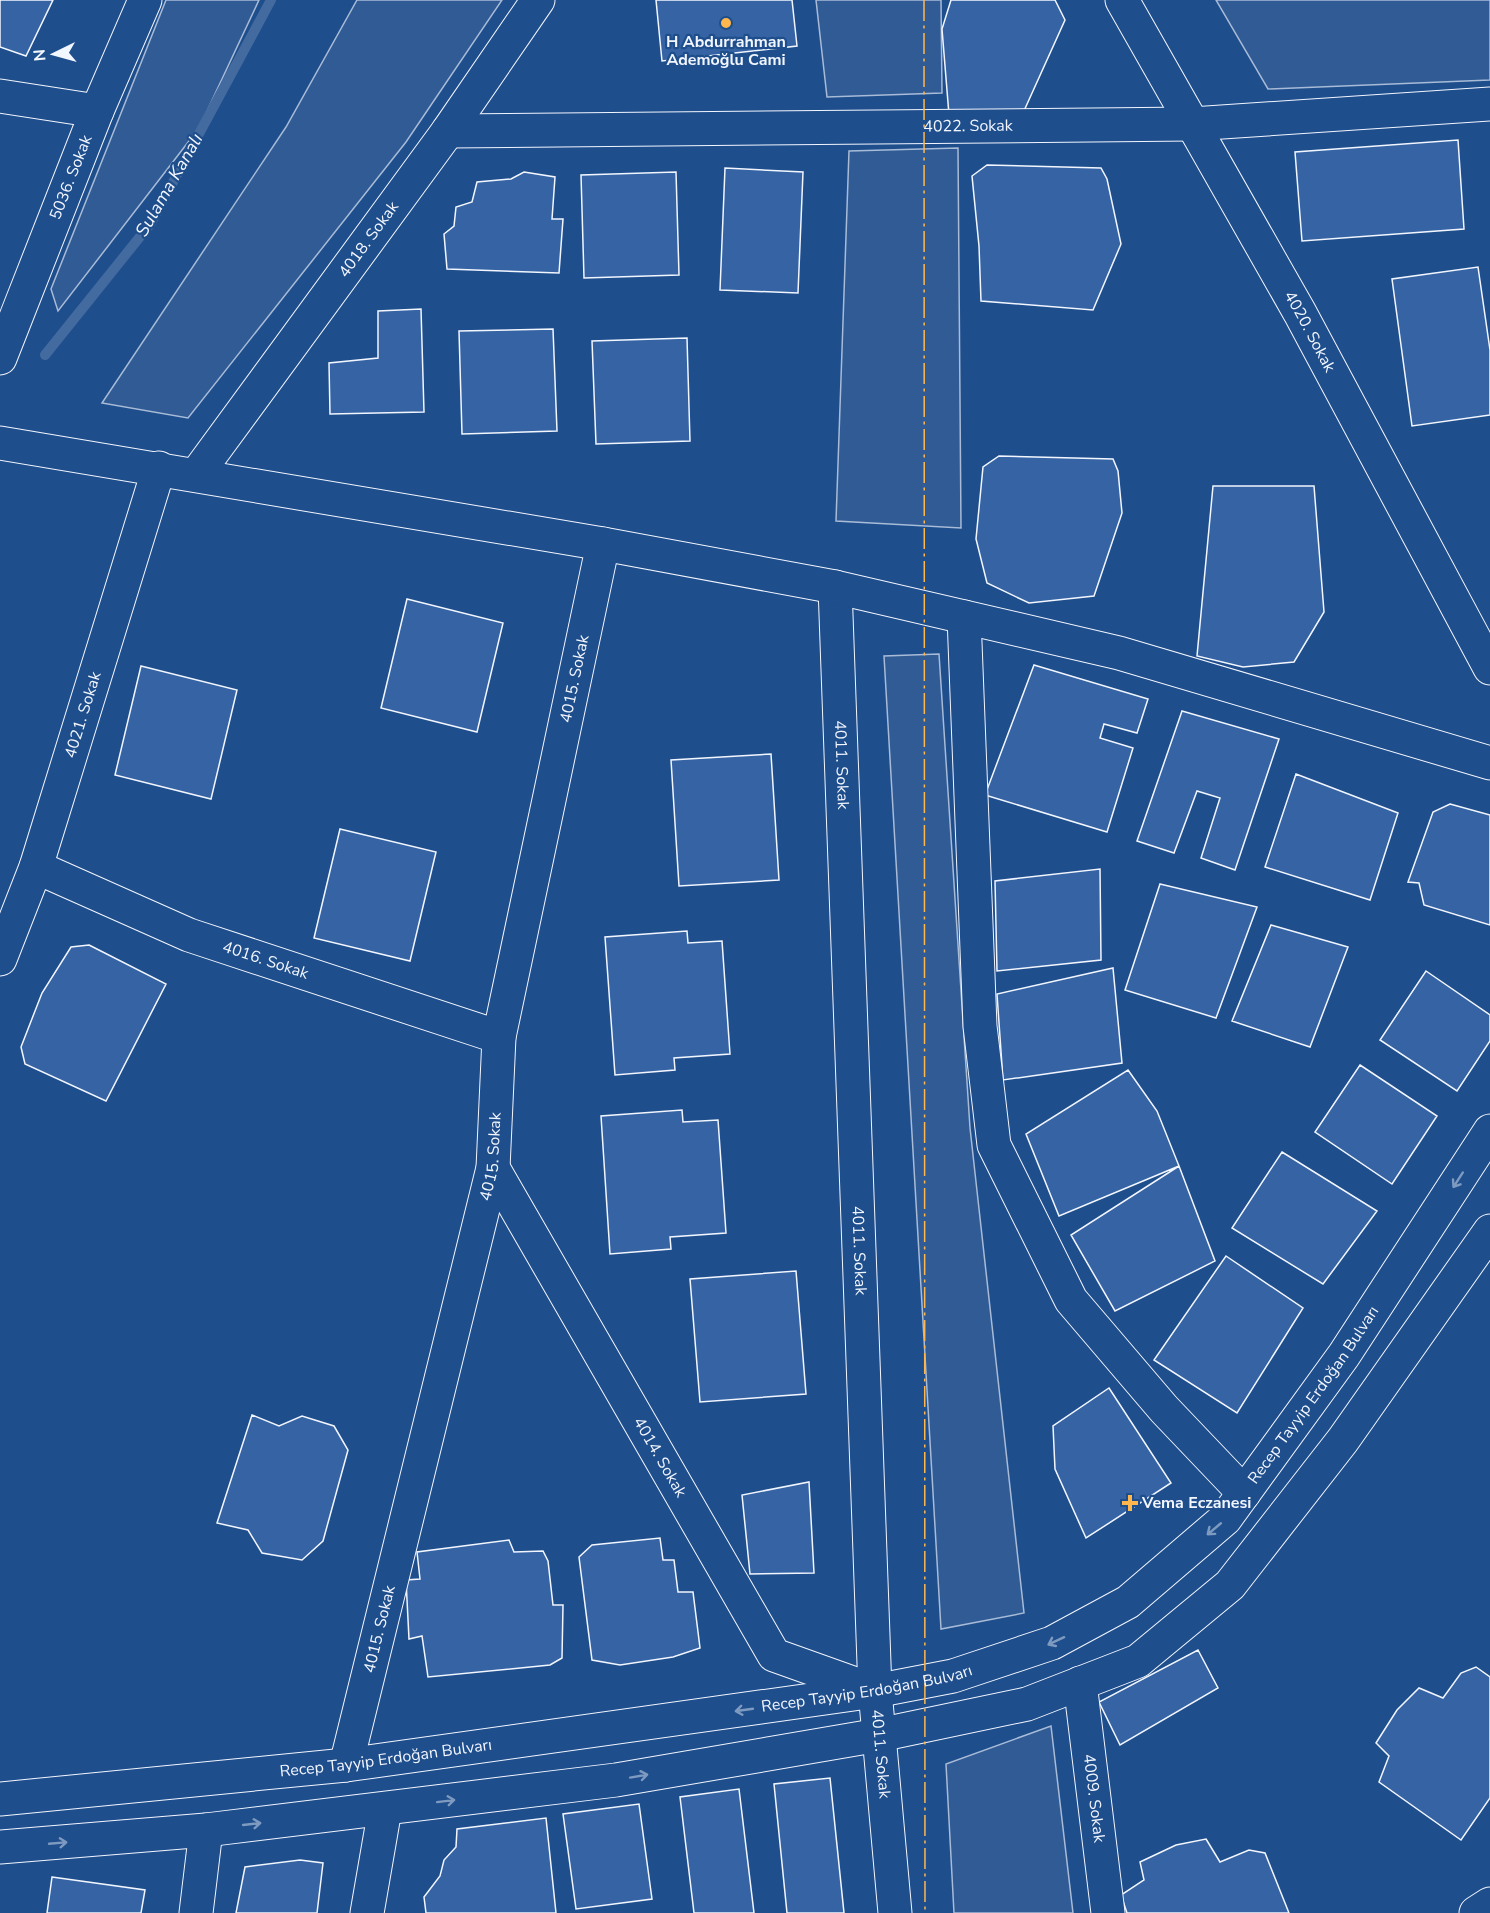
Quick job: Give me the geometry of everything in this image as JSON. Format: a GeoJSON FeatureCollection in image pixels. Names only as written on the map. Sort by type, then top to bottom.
{"type":"FeatureCollection","features":[{"type":"Feature","properties":{"kind":"street","name":"5036. Sokak"},"geometry":{"type":"LineString","coordinates":[[0,358],[97,111],[144,0]]}},
{"type":"Feature","properties":{"kind":"street","name":"4018. Sokak"},"geometry":{"type":"LineString","coordinates":[[196,475],[447,131],[538,0]]}},
{"type":"Feature","properties":{"kind":"street","name":"4020. Sokak"},"geometry":{"type":"LineString","coordinates":[[1122,0],[1300,313],[1490,668]]}},
{"type":"Feature","properties":{"kind":"street"},"geometry":{"type":"LineString","coordinates":[[0,96],[97,111]]}},
{"type":"Feature","properties":{"kind":"street","name":"4022. Sokak"},"geometry":{"type":"LineString","coordinates":[[447,131],[1192,123],[1490,104]]}},
{"type":"Feature","properties":{"kind":"street"},"geometry":{"type":"LineString","coordinates":[[0,443],[603,544],[835,587],[1119,653],[1490,763]]}},
{"type":"Feature","properties":{"kind":"street","name":"4021. Sokak"},"geometry":{"type":"LineString","coordinates":[[0,959],[36,867],[159,468]]}},
{"type":"Feature","properties":{"kind":"street","name":"4015. Sokak"},"geometry":{"type":"LineString","coordinates":[[346,1765],[493,1168],[499,1037],[603,544]]}},
{"type":"Feature","properties":{"kind":"street","name":"4011. Sokak"},"geometry":{"type":"LineString","coordinates":[[835,587],[875,1691],[895,1913]]}},
{"type":"Feature","properties":{"kind":"street"},"geometry":{"type":"LineString","coordinates":[[964,617],[980,1026],[994,1145],[1071,1300],[1164,1409],[1245,1493]]}},
{"type":"Feature","properties":{"kind":"street","name":"4016. Sokak"},"geometry":{"type":"LineString","coordinates":[[36,867],[189,935],[499,1037]]}},
{"type":"Feature","properties":{"kind":"street","name":"Recep Tayyip Erdoğan Bulvarı"},"geometry":{"type":"LineString","coordinates":[[0,1798],[346,1765],[875,1691],[953,1676],[1052,1643],[1128,1602],[1225,1519],[1344,1355],[1490,1131]]}},
{"type":"Feature","properties":{"kind":"street","name":"4014. Sokak"},"geometry":{"type":"LineString","coordinates":[[493,1168],[774,1655],[875,1691]]}},
{"type":"Feature","properties":{"kind":"street"},"geometry":{"type":"LineString","coordinates":[[0,1847],[206,1830],[616,1780],[879,1735],[1028,1704],[1138,1661],[1230,1585],[1343,1440],[1490,1231]]}},
{"type":"Feature","properties":{"kind":"street","name":"4009. Sokak"},"geometry":{"type":"LineString","coordinates":[[1080,1683],[1108,1913]]}},
{"type":"Feature","properties":{"kind":"street"},"geometry":{"type":"LineString","coordinates":[[368,1913],[385,1809]]}},
{"type":"Feature","properties":{"kind":"street"},"geometry":{"type":"LineString","coordinates":[[196,1913],[206,1830]]}},
{"type":"Feature","properties":{"kind":"street"},"geometry":{"type":"LineString","coordinates":[[1476,1913],[1490,1904]]}},
{"type":"Feature","properties":{"kind":"shaded area"},"geometry":{"type":"Polygon","coordinates":[[[166,0],[259,0],[199,128],[58,311],[51,289],[166,0]]]}},
{"type":"Feature","properties":{"kind":"shaded area"},"geometry":{"type":"Polygon","coordinates":[[[357,0],[502,0],[406,142],[188,418],[102,403],[286,127],[357,0]]]}},
{"type":"Feature","properties":{"kind":"shaded area"},"geometry":{"type":"Polygon","coordinates":[[[816,0],[941,0],[942,93],[827,97],[816,0]]]}},
{"type":"Feature","properties":{"kind":"shaded area"},"geometry":{"type":"Polygon","coordinates":[[[1216,0],[1490,0],[1490,80],[1268,89],[1216,0]]]}},
{"type":"Feature","properties":{"kind":"shaded area"},"geometry":{"type":"Polygon","coordinates":[[[958,148],[961,528],[836,521],[849,151],[958,148]]]}},
{"type":"Feature","properties":{"kind":"shaded area"},"geometry":{"type":"Polygon","coordinates":[[[939,654],[970,1128],[1024,1613],[941,1629],[884,656],[939,654]]]}},
{"type":"Feature","properties":{"kind":"shaded area"},"geometry":{"type":"Polygon","coordinates":[[[1051,1726],[1073,1913],[954,1913],[946,1764],[1051,1726]]]}},
{"type":"Feature","properties":{"kind":"building"},"geometry":{"type":"Polygon","coordinates":[[[0,0],[53,0],[26,56],[0,47],[0,0]]]}},
{"type":"Feature","properties":{"kind":"building","name":"H Abdurrahman Ademoğlu Cami"},"geometry":{"type":"Polygon","coordinates":[[[656,0],[792,0],[797,46],[662,61],[656,0]]]}},
{"type":"Feature","properties":{"kind":"building"},"geometry":{"type":"Polygon","coordinates":[[[951,0],[1055,0],[1065,20],[1023,113],[949,115],[942,29],[951,0]]]}},
{"type":"Feature","properties":{"kind":"building"},"geometry":{"type":"Polygon","coordinates":[[[1458,140],[1464,229],[1302,241],[1295,152],[1458,140]]]}},
{"type":"Feature","properties":{"kind":"building"},"geometry":{"type":"Polygon","coordinates":[[[987,165],[1101,168],[1107,179],[1121,244],[1093,310],[981,301],[979,246],[972,176],[987,165]]]}},
{"type":"Feature","properties":{"kind":"building"},"geometry":{"type":"Polygon","coordinates":[[[725,168],[803,172],[798,293],[720,290],[725,168]]]}},
{"type":"Feature","properties":{"kind":"building"},"geometry":{"type":"Polygon","coordinates":[[[524,172],[555,177],[552,219],[563,219],[559,273],[447,269],[444,234],[454,226],[456,207],[472,202],[477,182],[511,179],[524,172]]]}},
{"type":"Feature","properties":{"kind":"building"},"geometry":{"type":"Polygon","coordinates":[[[676,172],[679,275],[584,278],[581,175],[676,172]]]}},
{"type":"Feature","properties":{"kind":"building"},"geometry":{"type":"Polygon","coordinates":[[[1478,267],[1490,350],[1490,415],[1412,426],[1392,279],[1478,267]]]}},
{"type":"Feature","properties":{"kind":"building"},"geometry":{"type":"Polygon","coordinates":[[[421,309],[424,412],[330,414],[329,363],[378,358],[378,311],[421,309]]]}},
{"type":"Feature","properties":{"kind":"building"},"geometry":{"type":"Polygon","coordinates":[[[553,329],[557,431],[462,434],[459,331],[553,329]]]}},
{"type":"Feature","properties":{"kind":"building"},"geometry":{"type":"Polygon","coordinates":[[[687,338],[690,441],[596,444],[592,341],[687,338]]]}},
{"type":"Feature","properties":{"kind":"building"},"geometry":{"type":"Polygon","coordinates":[[[999,456],[1113,459],[1118,471],[1122,513],[1094,596],[1029,603],[987,583],[976,539],[983,467],[999,456]]]}},
{"type":"Feature","properties":{"kind":"building"},"geometry":{"type":"Polygon","coordinates":[[[1213,486],[1314,486],[1324,612],[1294,662],[1243,667],[1197,656],[1213,486]]]}},
{"type":"Feature","properties":{"kind":"building"},"geometry":{"type":"Polygon","coordinates":[[[407,599],[503,623],[477,732],[381,708],[407,599]]]}},
{"type":"Feature","properties":{"kind":"building"},"geometry":{"type":"Polygon","coordinates":[[[1034,665],[1148,699],[1137,733],[1104,724],[1100,738],[1133,748],[1107,832],[985,795],[1034,665]]]}},
{"type":"Feature","properties":{"kind":"building"},"geometry":{"type":"Polygon","coordinates":[[[141,666],[237,690],[211,799],[115,775],[141,666]]]}},
{"type":"Feature","properties":{"kind":"building"},"geometry":{"type":"Polygon","coordinates":[[[1182,711],[1279,739],[1235,870],[1201,858],[1220,798],[1197,791],[1174,853],[1137,841],[1182,711]]]}},
{"type":"Feature","properties":{"kind":"building"},"geometry":{"type":"Polygon","coordinates":[[[771,754],[779,880],[679,886],[671,760],[771,754]]]}},
{"type":"Feature","properties":{"kind":"building"},"geometry":{"type":"Polygon","coordinates":[[[1296,774],[1398,813],[1370,900],[1265,867],[1296,774]]]}},
{"type":"Feature","properties":{"kind":"building"},"geometry":{"type":"Polygon","coordinates":[[[1450,804],[1490,815],[1490,925],[1424,905],[1419,883],[1408,882],[1433,812],[1450,804]]]}},
{"type":"Feature","properties":{"kind":"building"},"geometry":{"type":"Polygon","coordinates":[[[340,829],[436,852],[410,961],[314,938],[340,829]]]}},
{"type":"Feature","properties":{"kind":"building"},"geometry":{"type":"Polygon","coordinates":[[[1100,869],[1101,960],[997,971],[995,881],[1100,869]]]}},
{"type":"Feature","properties":{"kind":"building"},"geometry":{"type":"Polygon","coordinates":[[[1160,884],[1257,907],[1216,1018],[1125,990],[1160,884]]]}},
{"type":"Feature","properties":{"kind":"building"},"geometry":{"type":"Polygon","coordinates":[[[1271,925],[1348,947],[1310,1047],[1232,1021],[1271,925]]]}},
{"type":"Feature","properties":{"kind":"building"},"geometry":{"type":"Polygon","coordinates":[[[687,931],[688,943],[722,941],[730,1054],[674,1058],[675,1070],[615,1075],[605,937],[687,931]]]}},
{"type":"Feature","properties":{"kind":"building"},"geometry":{"type":"Polygon","coordinates":[[[89,945],[166,984],[106,1101],[25,1064],[21,1047],[42,993],[71,947],[89,945]]]}},
{"type":"Feature","properties":{"kind":"building"},"geometry":{"type":"Polygon","coordinates":[[[1113,968],[1122,1063],[1003,1080],[997,994],[1113,968]]]}},
{"type":"Feature","properties":{"kind":"building"},"geometry":{"type":"Polygon","coordinates":[[[1426,971],[1490,1015],[1490,1041],[1457,1091],[1380,1040],[1426,971]]]}},
{"type":"Feature","properties":{"kind":"building"},"geometry":{"type":"Polygon","coordinates":[[[1360,1065],[1437,1116],[1392,1184],[1315,1132],[1360,1065]]]}},
{"type":"Feature","properties":{"kind":"building"},"geometry":{"type":"Polygon","coordinates":[[[1128,1070],[1157,1111],[1179,1166],[1059,1216],[1026,1134],[1128,1070]]]}},
{"type":"Feature","properties":{"kind":"building"},"geometry":{"type":"Polygon","coordinates":[[[682,1110],[683,1122],[718,1120],[726,1233],[670,1237],[671,1249],[610,1254],[601,1116],[682,1110]]]}},
{"type":"Feature","properties":{"kind":"building"},"geometry":{"type":"Polygon","coordinates":[[[1282,1152],[1377,1211],[1323,1284],[1232,1228],[1282,1152]]]}},
{"type":"Feature","properties":{"kind":"building"},"geometry":{"type":"Polygon","coordinates":[[[1179,1166],[1215,1261],[1115,1311],[1071,1235],[1179,1166]]]}},
{"type":"Feature","properties":{"kind":"building"},"geometry":{"type":"Polygon","coordinates":[[[1226,1256],[1303,1308],[1237,1413],[1154,1360],[1226,1256]]]}},
{"type":"Feature","properties":{"kind":"building"},"geometry":{"type":"Polygon","coordinates":[[[796,1271],[806,1394],[700,1402],[690,1279],[796,1271]]]}},
{"type":"Feature","properties":{"kind":"building"},"geometry":{"type":"Polygon","coordinates":[[[1109,1388],[1171,1483],[1086,1538],[1055,1469],[1053,1426],[1109,1388]]]}},
{"type":"Feature","properties":{"kind":"building"},"geometry":{"type":"Polygon","coordinates":[[[252,1415],[279,1426],[302,1416],[334,1426],[348,1450],[323,1541],[302,1560],[262,1553],[248,1530],[217,1523],[252,1415]]]}},
{"type":"Feature","properties":{"kind":"building"},"geometry":{"type":"Polygon","coordinates":[[[809,1482],[814,1573],[750,1574],[742,1495],[809,1482]]]}},
{"type":"Feature","properties":{"kind":"building"},"geometry":{"type":"Polygon","coordinates":[[[660,1538],[663,1560],[674,1560],[678,1592],[693,1592],[700,1648],[673,1657],[620,1665],[592,1660],[579,1557],[592,1545],[660,1538]]]}},
{"type":"Feature","properties":{"kind":"building"},"geometry":{"type":"Polygon","coordinates":[[[509,1540],[514,1552],[543,1551],[548,1561],[553,1605],[563,1605],[562,1658],[550,1665],[428,1677],[422,1636],[409,1639],[406,1580],[420,1579],[417,1552],[509,1540]]]}},
{"type":"Feature","properties":{"kind":"building"},"geometry":{"type":"Polygon","coordinates":[[[1198,1650],[1218,1688],[1120,1745],[1099,1702],[1198,1650]]]}},
{"type":"Feature","properties":{"kind":"building"},"geometry":{"type":"Polygon","coordinates":[[[1476,1667],[1490,1677],[1490,1798],[1461,1840],[1379,1782],[1389,1756],[1376,1743],[1397,1710],[1419,1688],[1443,1698],[1461,1673],[1476,1667]]]}},
{"type":"Feature","properties":{"kind":"building"},"geometry":{"type":"Polygon","coordinates":[[[830,1778],[844,1913],[787,1913],[774,1784],[830,1778]]]}},
{"type":"Feature","properties":{"kind":"building"},"geometry":{"type":"Polygon","coordinates":[[[739,1789],[754,1913],[694,1913],[680,1797],[739,1789]]]}},
{"type":"Feature","properties":{"kind":"building"},"geometry":{"type":"Polygon","coordinates":[[[639,1804],[652,1899],[576,1909],[563,1814],[639,1804]]]}},
{"type":"Feature","properties":{"kind":"building"},"geometry":{"type":"Polygon","coordinates":[[[546,1818],[556,1913],[426,1913],[424,1897],[440,1876],[444,1860],[456,1847],[457,1829],[546,1818]]]}},
{"type":"Feature","properties":{"kind":"building"},"geometry":{"type":"Polygon","coordinates":[[[1206,1839],[1220,1862],[1249,1850],[1265,1853],[1289,1913],[1127,1913],[1121,1895],[1144,1880],[1140,1862],[1176,1845],[1206,1839]]]}},
{"type":"Feature","properties":{"kind":"building"},"geometry":{"type":"Polygon","coordinates":[[[300,1860],[323,1863],[317,1913],[236,1913],[245,1867],[300,1860]]]}},
{"type":"Feature","properties":{"kind":"building"},"geometry":{"type":"Polygon","coordinates":[[[52,1877],[145,1890],[141,1913],[47,1913],[52,1877]]]}},
{"type":"Feature","properties":{"kind":"waterway","name":"Sulama Kanalı"},"geometry":{"type":"LineString","coordinates":[[45,355],[151,223],[271,0]]}},
{"type":"Feature","properties":{"kind":"power"},"geometry":{"type":"LineString","coordinates":[[924,0],[925,1913]]}},
{"type":"Feature","properties":{"kind":"place","name":"H Abdurrahman Ademoğlu Cami"},"geometry":{"type":"Point","coordinates":[726,23]}},
{"type":"Feature","properties":{"kind":"place","name":"Vema Eczanesi"},"geometry":{"type":"Point","coordinates":[1130,1503]}}]}
